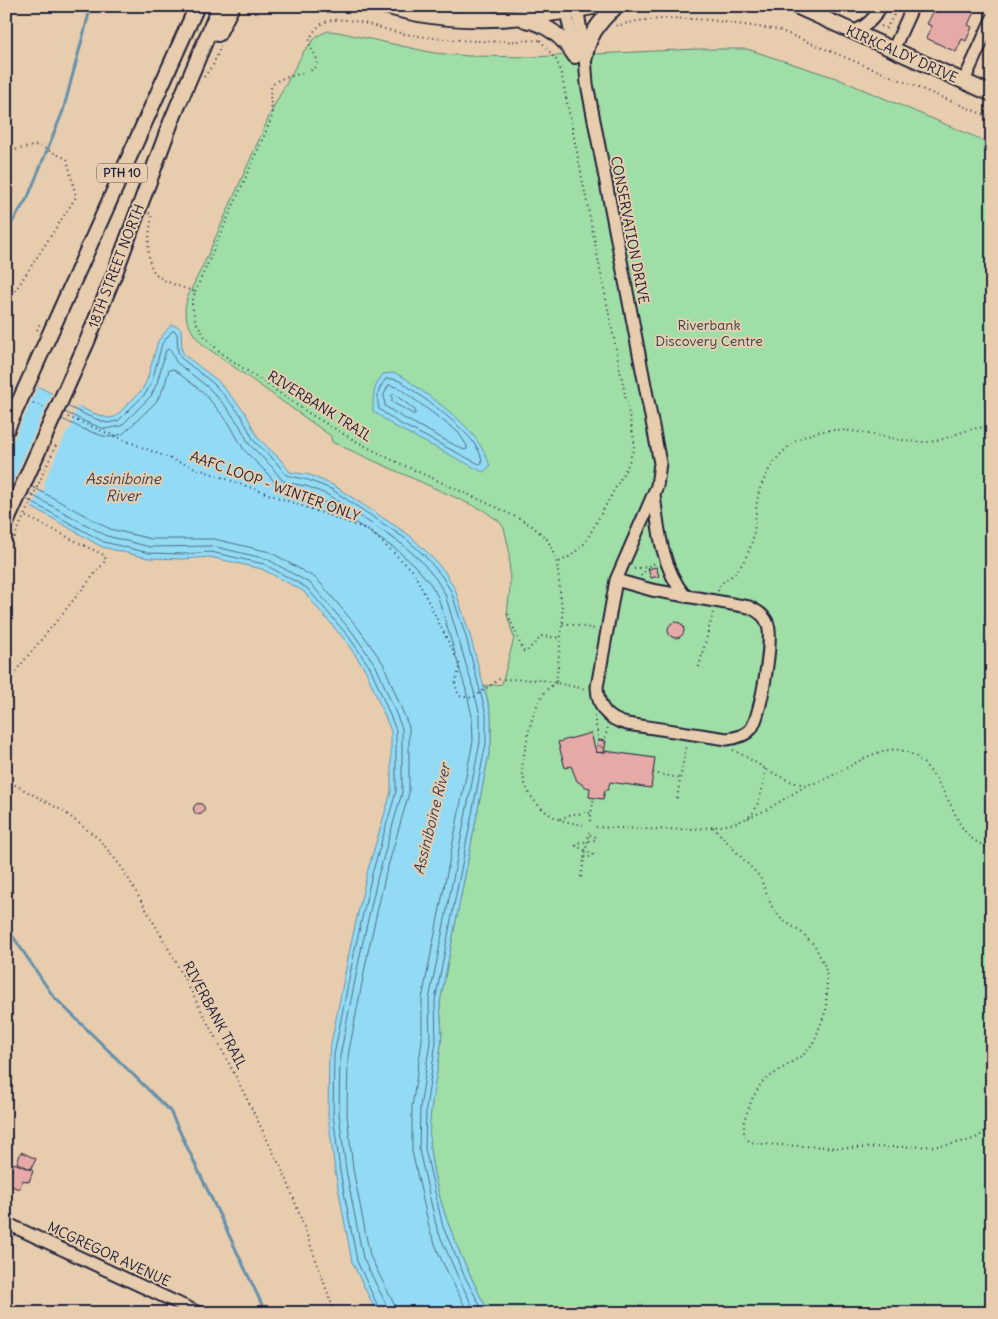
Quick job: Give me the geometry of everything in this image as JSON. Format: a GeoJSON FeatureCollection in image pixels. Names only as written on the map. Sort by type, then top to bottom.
{"type":"FeatureCollection","features":[{"type":"Feature","properties":{"kind":"main road","name":"18TH STREET NORTH"},"geometry":{"type":"LineString","coordinates":[[6,523],[86,344],[182,94],[220,6]]}},
{"type":"Feature","properties":{"kind":"main road"},"geometry":{"type":"LineString","coordinates":[[182,94],[209,54],[232,6]]}},
{"type":"Feature","properties":{"kind":"main road"},"geometry":{"type":"LineString","coordinates":[[385,6],[414,14],[440,18],[484,20],[517,19],[599,6]]}},
{"type":"Feature","properties":{"kind":"main road"},"geometry":{"type":"LineString","coordinates":[[469,6],[490,6]]}},
{"type":"Feature","properties":{"kind":"main road"},"geometry":{"type":"LineString","coordinates":[[517,19],[537,23],[554,32],[580,56],[596,28],[617,6]]}},
{"type":"Feature","properties":{"kind":"main road","name":"KIRKCALDY DRIVE"},"geometry":{"type":"LineString","coordinates":[[786,6],[812,14]]}},
{"type":"Feature","properties":{"kind":"main road","name":"KIRKCALDY DRIVE"},"geometry":{"type":"LineString","coordinates":[[796,6],[992,94]]}},
{"type":"Feature","properties":{"kind":"main road","name":"18TH STREET NORTH"},"geometry":{"type":"LineString","coordinates":[[6,431],[195,10]]}},
{"type":"Feature","properties":{"kind":"street"},"geometry":{"type":"LineString","coordinates":[[852,32],[866,26],[881,6]]}},
{"type":"Feature","properties":{"kind":"street"},"geometry":{"type":"LineString","coordinates":[[894,50],[913,6]]}},
{"type":"Feature","properties":{"kind":"street","name":"CONSERVATION DRIVE"},"geometry":{"type":"LineString","coordinates":[[571,9],[660,463],[659,478],[654,493],[618,576],[606,631],[597,687],[599,701],[606,714],[619,722],[727,739],[744,735],[755,724],[765,677],[769,643],[768,624],[761,614],[749,607],[643,588],[618,576]]}},
{"type":"Feature","properties":{"kind":"street"},"geometry":{"type":"LineString","coordinates":[[964,81],[992,18]]}},
{"type":"Feature","properties":{"kind":"street"},"geometry":{"type":"LineString","coordinates":[[654,493],[659,533],[667,562],[674,581],[685,596]]}},
{"type":"Feature","properties":{"kind":"street","name":"MCGREGOR AVENUE"},"geometry":{"type":"LineString","coordinates":[[6,1223],[199,1313]]}},
{"type":"Feature","properties":{"kind":"path"},"geometry":{"type":"LineString","coordinates":[[886,29],[899,6]]}},
{"type":"Feature","properties":{"kind":"path"},"geometry":{"type":"LineString","coordinates":[[612,26],[638,21],[673,18],[710,20],[779,30],[992,118]]}},
{"type":"Feature","properties":{"kind":"path"},"geometry":{"type":"LineString","coordinates":[[150,213],[152,215],[148,244],[151,266],[155,274],[195,292],[271,120],[270,90],[272,85],[282,79],[313,70],[317,66],[318,62],[310,48],[311,36],[322,24],[333,20],[356,22],[403,34],[436,38],[493,42],[540,40],[557,60],[562,77],[634,440],[633,452],[628,465],[585,543],[571,556],[557,562]]}},
{"type":"Feature","properties":{"kind":"path"},"geometry":{"type":"LineString","coordinates":[[200,83],[213,65],[224,39]]}},
{"type":"Feature","properties":{"kind":"path"},"geometry":{"type":"LineString","coordinates":[[6,152],[37,145],[67,159],[76,197],[6,305]]}},
{"type":"Feature","properties":{"kind":"path","name":"RIVERBANK TRAIL"},"geometry":{"type":"LineString","coordinates":[[195,292],[192,304],[195,320],[205,337],[221,353],[310,414],[352,439],[390,459],[531,525],[548,540],[557,562],[563,623],[556,683]]}},
{"type":"Feature","properties":{"kind":"path"},"geometry":{"type":"LineString","coordinates":[[33,403],[51,410]]}},
{"type":"Feature","properties":{"kind":"path","name":"AAFC LOOP - WINTER ONLY"},"geometry":{"type":"LineString","coordinates":[[69,417],[176,461],[368,530],[413,572],[460,665],[455,684],[459,696],[473,698],[499,679],[542,680],[556,683]]}},
{"type":"Feature","properties":{"kind":"path"},"geometry":{"type":"LineString","coordinates":[[717,594],[720,584],[737,570],[750,548],[757,499],[766,475],[784,449],[796,440],[813,433],[834,430],[928,442],[972,429],[992,428]]}},
{"type":"Feature","properties":{"kind":"path"},"geometry":{"type":"LineString","coordinates":[[6,683],[106,560],[104,555],[77,543],[56,530],[15,512]]}},
{"type":"Feature","properties":{"kind":"path"},"geometry":{"type":"LineString","coordinates":[[618,576],[649,567],[658,562],[667,562]]}},
{"type":"Feature","properties":{"kind":"path"},"geometry":{"type":"LineString","coordinates":[[699,667],[715,607]]}},
{"type":"Feature","properties":{"kind":"path"},"geometry":{"type":"LineString","coordinates":[[508,614],[523,651],[526,652],[542,636],[561,638]]}},
{"type":"Feature","properties":{"kind":"path"},"geometry":{"type":"LineString","coordinates":[[563,623],[606,631]]}},
{"type":"Feature","properties":{"kind":"path"},"geometry":{"type":"LineString","coordinates":[[583,825],[555,817],[533,799],[527,791],[522,769],[538,702],[546,690],[556,683],[587,690]]}},
{"type":"Feature","properties":{"kind":"path"},"geometry":{"type":"LineString","coordinates":[[594,716],[601,752],[608,728]]}},
{"type":"Feature","properties":{"kind":"path"},"geometry":{"type":"LineString","coordinates":[[678,798],[687,740]]}},
{"type":"Feature","properties":{"kind":"path"},"geometry":{"type":"LineString","coordinates":[[727,748],[788,780],[807,785]]}},
{"type":"Feature","properties":{"kind":"path"},"geometry":{"type":"LineString","coordinates":[[596,827],[668,829],[712,827],[741,821],[768,809],[807,785],[820,781],[878,753],[893,750],[906,751],[919,760],[934,777],[968,834],[974,840],[992,849]]}},
{"type":"Feature","properties":{"kind":"path"},"geometry":{"type":"LineString","coordinates":[[741,821],[755,809],[766,768]]}},
{"type":"Feature","properties":{"kind":"path"},"geometry":{"type":"LineString","coordinates":[[653,773],[681,778]]}},
{"type":"Feature","properties":{"kind":"path","name":"RIVERBANK TRAIL"},"geometry":{"type":"LineString","coordinates":[[6,780],[63,811],[99,839],[124,869],[171,953],[236,1077],[287,1180],[335,1313]]}},
{"type":"Feature","properties":{"kind":"path"},"geometry":{"type":"LineString","coordinates":[[590,821],[593,799]]}},
{"type":"Feature","properties":{"kind":"path"},"geometry":{"type":"LineString","coordinates":[[559,819],[572,814],[591,813]]}},
{"type":"Feature","properties":{"kind":"path"},"geometry":{"type":"LineString","coordinates":[[712,827],[760,877],[772,907],[780,918],[810,940],[815,946],[825,966],[827,978],[826,1010],[814,1042],[804,1054],[766,1078],[755,1091],[744,1121],[743,1131],[746,1138],[750,1142],[762,1144],[846,1148],[941,1146],[978,1137],[992,1125]]}},
{"type":"Feature","properties":{"kind":"path"},"geometry":{"type":"LineString","coordinates":[[582,877],[584,858],[586,850],[587,842],[588,833],[596,838],[595,840],[587,842],[577,843],[576,846],[586,850],[593,854],[593,856],[584,858]]}},
{"type":"Feature","properties":{"kind":"green space","name":"Riverbank Discovery Centre"},"geometry":{"type":"Polygon","coordinates":[[[328,31],[434,53],[468,56],[532,57],[697,49],[747,49],[836,78],[992,144],[991,1313],[489,1313],[460,1254],[438,1192],[430,1149],[429,1123],[442,1039],[440,1002],[491,743],[491,714],[484,686],[502,684],[514,638],[507,615],[510,587],[509,549],[504,528],[499,521],[483,510],[332,442],[331,436],[203,345],[193,333],[187,321],[185,309],[187,298],[273,108],[304,51],[317,36],[328,31]]]}},
{"type":"Feature","properties":{"kind":"water","name":"Assiniboine River"},"geometry":{"type":"Polygon","coordinates":[[[171,325],[181,329],[184,355],[217,380],[245,412],[258,438],[280,459],[290,472],[310,475],[333,485],[409,535],[427,552],[445,572],[455,589],[470,635],[491,714],[491,743],[440,1002],[442,1039],[429,1136],[433,1171],[452,1234],[469,1274],[489,1313],[377,1313],[352,1262],[335,1171],[328,1115],[329,1054],[367,873],[391,792],[391,731],[366,671],[345,640],[303,591],[262,569],[210,557],[184,559],[148,558],[102,547],[45,514],[6,495],[6,371],[90,412],[108,418],[115,417],[142,390],[147,380],[158,341],[171,325]]]}},
{"type":"Feature","properties":{"kind":"water"},"geometry":{"type":"Polygon","coordinates":[[[395,373],[405,378],[455,416],[475,438],[490,466],[483,472],[394,426],[373,411],[374,391],[377,383],[383,374],[395,373]]]}},
{"type":"Feature","properties":{"kind":"pier"},"geometry":{"type":"Polygon","coordinates":[[[14,372],[39,384],[6,457],[6,390],[14,372]]]}},
{"type":"Feature","properties":{"kind":"pier"},"geometry":{"type":"Polygon","coordinates":[[[53,391],[79,403],[72,419],[71,428],[68,429],[44,483],[45,487],[43,491],[39,492],[31,510],[6,497],[53,391]]]}},
{"type":"Feature","properties":{"kind":"building"},"geometry":{"type":"Polygon","coordinates":[[[941,6],[960,6],[974,12],[968,25],[972,27],[966,41],[962,39],[956,52],[926,38],[932,26],[927,24],[934,10],[938,12],[941,6]]]}},
{"type":"Feature","properties":{"kind":"building"},"geometry":{"type":"Polygon","coordinates":[[[656,567],[659,576],[651,578],[648,569],[656,567]]]}},
{"type":"Feature","properties":{"kind":"building"},"geometry":{"type":"Polygon","coordinates":[[[676,622],[682,624],[684,630],[682,636],[676,638],[670,636],[668,630],[670,624],[676,622]]]}},
{"type":"Feature","properties":{"kind":"building"},"geometry":{"type":"Polygon","coordinates":[[[591,733],[596,752],[605,753],[605,751],[655,758],[651,788],[610,782],[608,790],[605,790],[603,799],[589,797],[590,788],[577,781],[571,766],[565,768],[558,742],[591,733]]]}},
{"type":"Feature","properties":{"kind":"building"},"geometry":{"type":"Polygon","coordinates":[[[598,740],[606,741],[604,753],[596,752],[598,740]]]}},
{"type":"Feature","properties":{"kind":"building"},"geometry":{"type":"Polygon","coordinates":[[[199,803],[205,809],[199,815],[193,809],[199,803]]]}},
{"type":"Feature","properties":{"kind":"building"},"geometry":{"type":"Polygon","coordinates":[[[21,1152],[36,1159],[31,1169],[17,1163],[21,1152]]]}},
{"type":"Feature","properties":{"kind":"building"},"geometry":{"type":"Polygon","coordinates":[[[14,1163],[33,1171],[29,1182],[23,1180],[19,1189],[6,1184],[14,1163]]]}},
{"type":"Feature","properties":{"kind":"waterway"},"geometry":{"type":"LineString","coordinates":[[6,232],[28,197],[63,111],[91,6]]}},
{"type":"Feature","properties":{"kind":"waterway"},"geometry":{"type":"LineString","coordinates":[[6,926],[53,996],[170,1111],[266,1313]]}}]}
